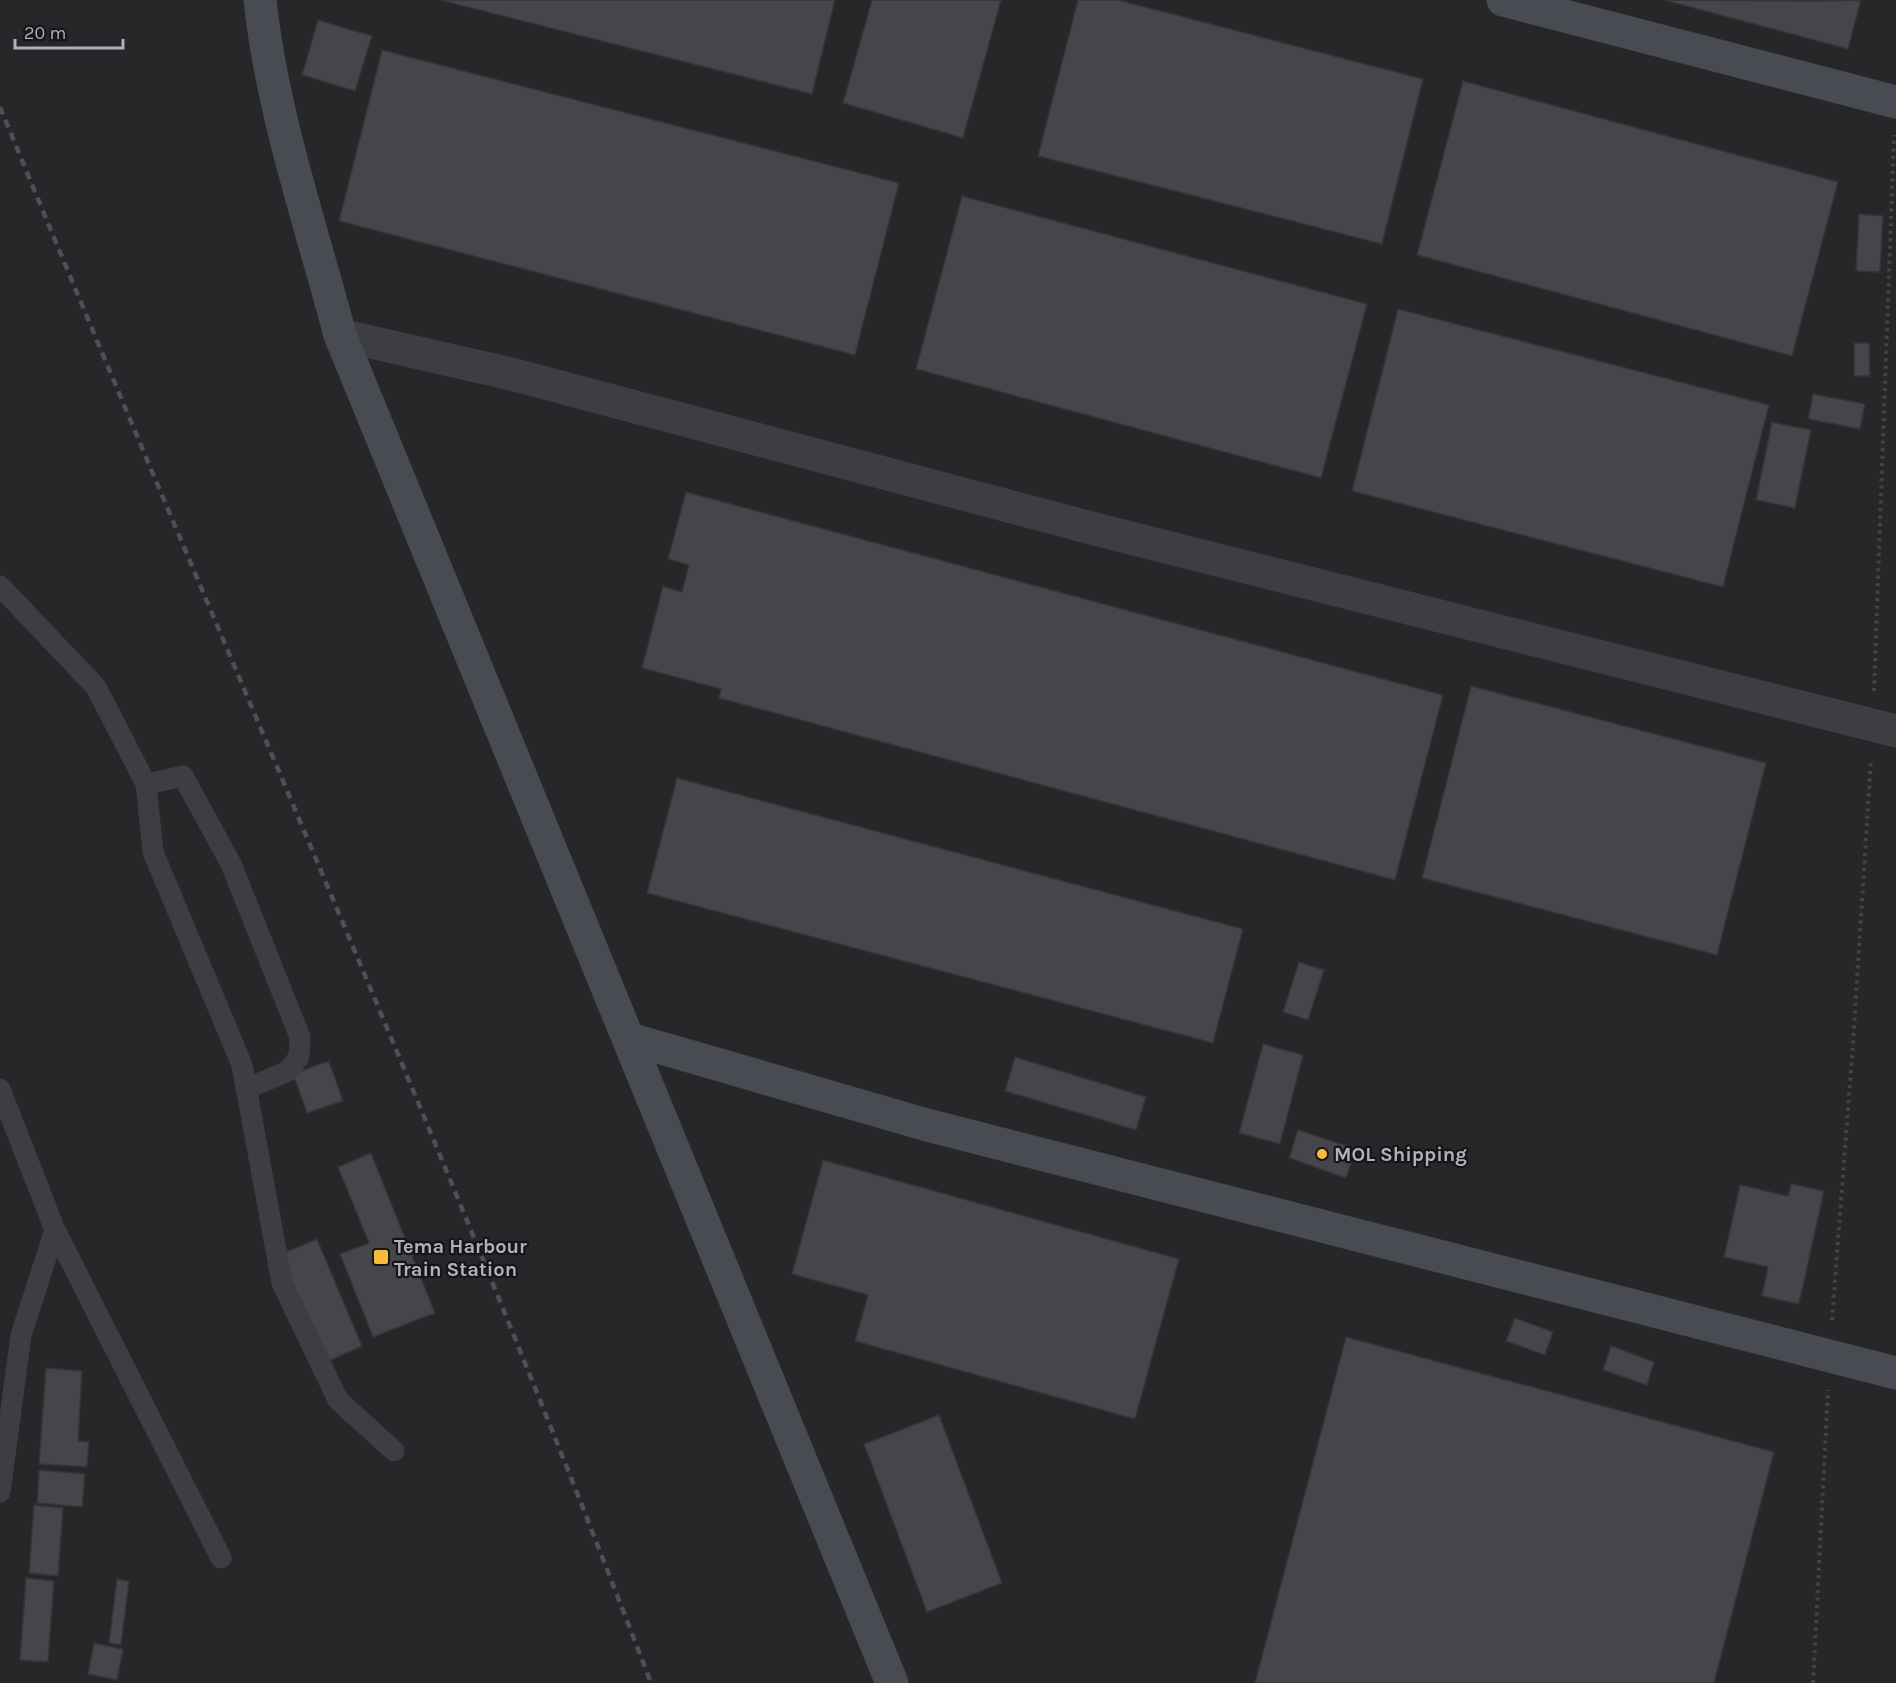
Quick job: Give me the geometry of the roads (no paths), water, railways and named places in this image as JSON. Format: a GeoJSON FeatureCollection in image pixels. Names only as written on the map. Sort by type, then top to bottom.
{"type":"FeatureCollection","features":[{"type":"Feature","properties":{"kind":"main road"},"geometry":{"type":"LineString","coordinates":[[260,0],[264,44],[280,111],[340,334],[630,1039],[891,1683]]}},
{"type":"Feature","properties":{"kind":"main road"},"geometry":{"type":"LineString","coordinates":[[1503,0],[1896,102]]}},
{"type":"Feature","properties":{"kind":"main road"},"geometry":{"type":"LineString","coordinates":[[630,1039],[927,1125],[1896,1373]]}},
{"type":"Feature","properties":{"kind":"street"},"geometry":{"type":"LineString","coordinates":[[340,334],[511,374],[1095,529],[1884,728]]}},
{"type":"Feature","properties":{"kind":"lane"},"geometry":{"type":"LineString","coordinates":[[0,586],[96,687],[146,784],[153,852],[242,1065],[282,1283],[338,1400],[394,1451]]}},
{"type":"Feature","properties":{"kind":"lane"},"geometry":{"type":"LineString","coordinates":[[146,784],[183,776],[231,864],[300,1037],[299,1058],[288,1071],[246,1089]]}},
{"type":"Feature","properties":{"kind":"lane"},"geometry":{"type":"LineString","coordinates":[[0,1089],[55,1230],[221,1558]]}},
{"type":"Feature","properties":{"kind":"lane"},"geometry":{"type":"LineString","coordinates":[[0,1492],[21,1335],[55,1230]]}},
{"type":"Feature","properties":{"kind":"railway"},"geometry":{"type":"LineString","coordinates":[[0,107],[413,1090],[574,1484],[651,1683]]}},
{"type":"Feature","properties":{"kind":"place","name":"MOL Shipping"},"geometry":{"type":"Point","coordinates":[1322,1154]}},
{"type":"Feature","properties":{"kind":"place","name":"Tema Harbour Train Station"},"geometry":{"type":"Point","coordinates":[381,1257]}}]}
